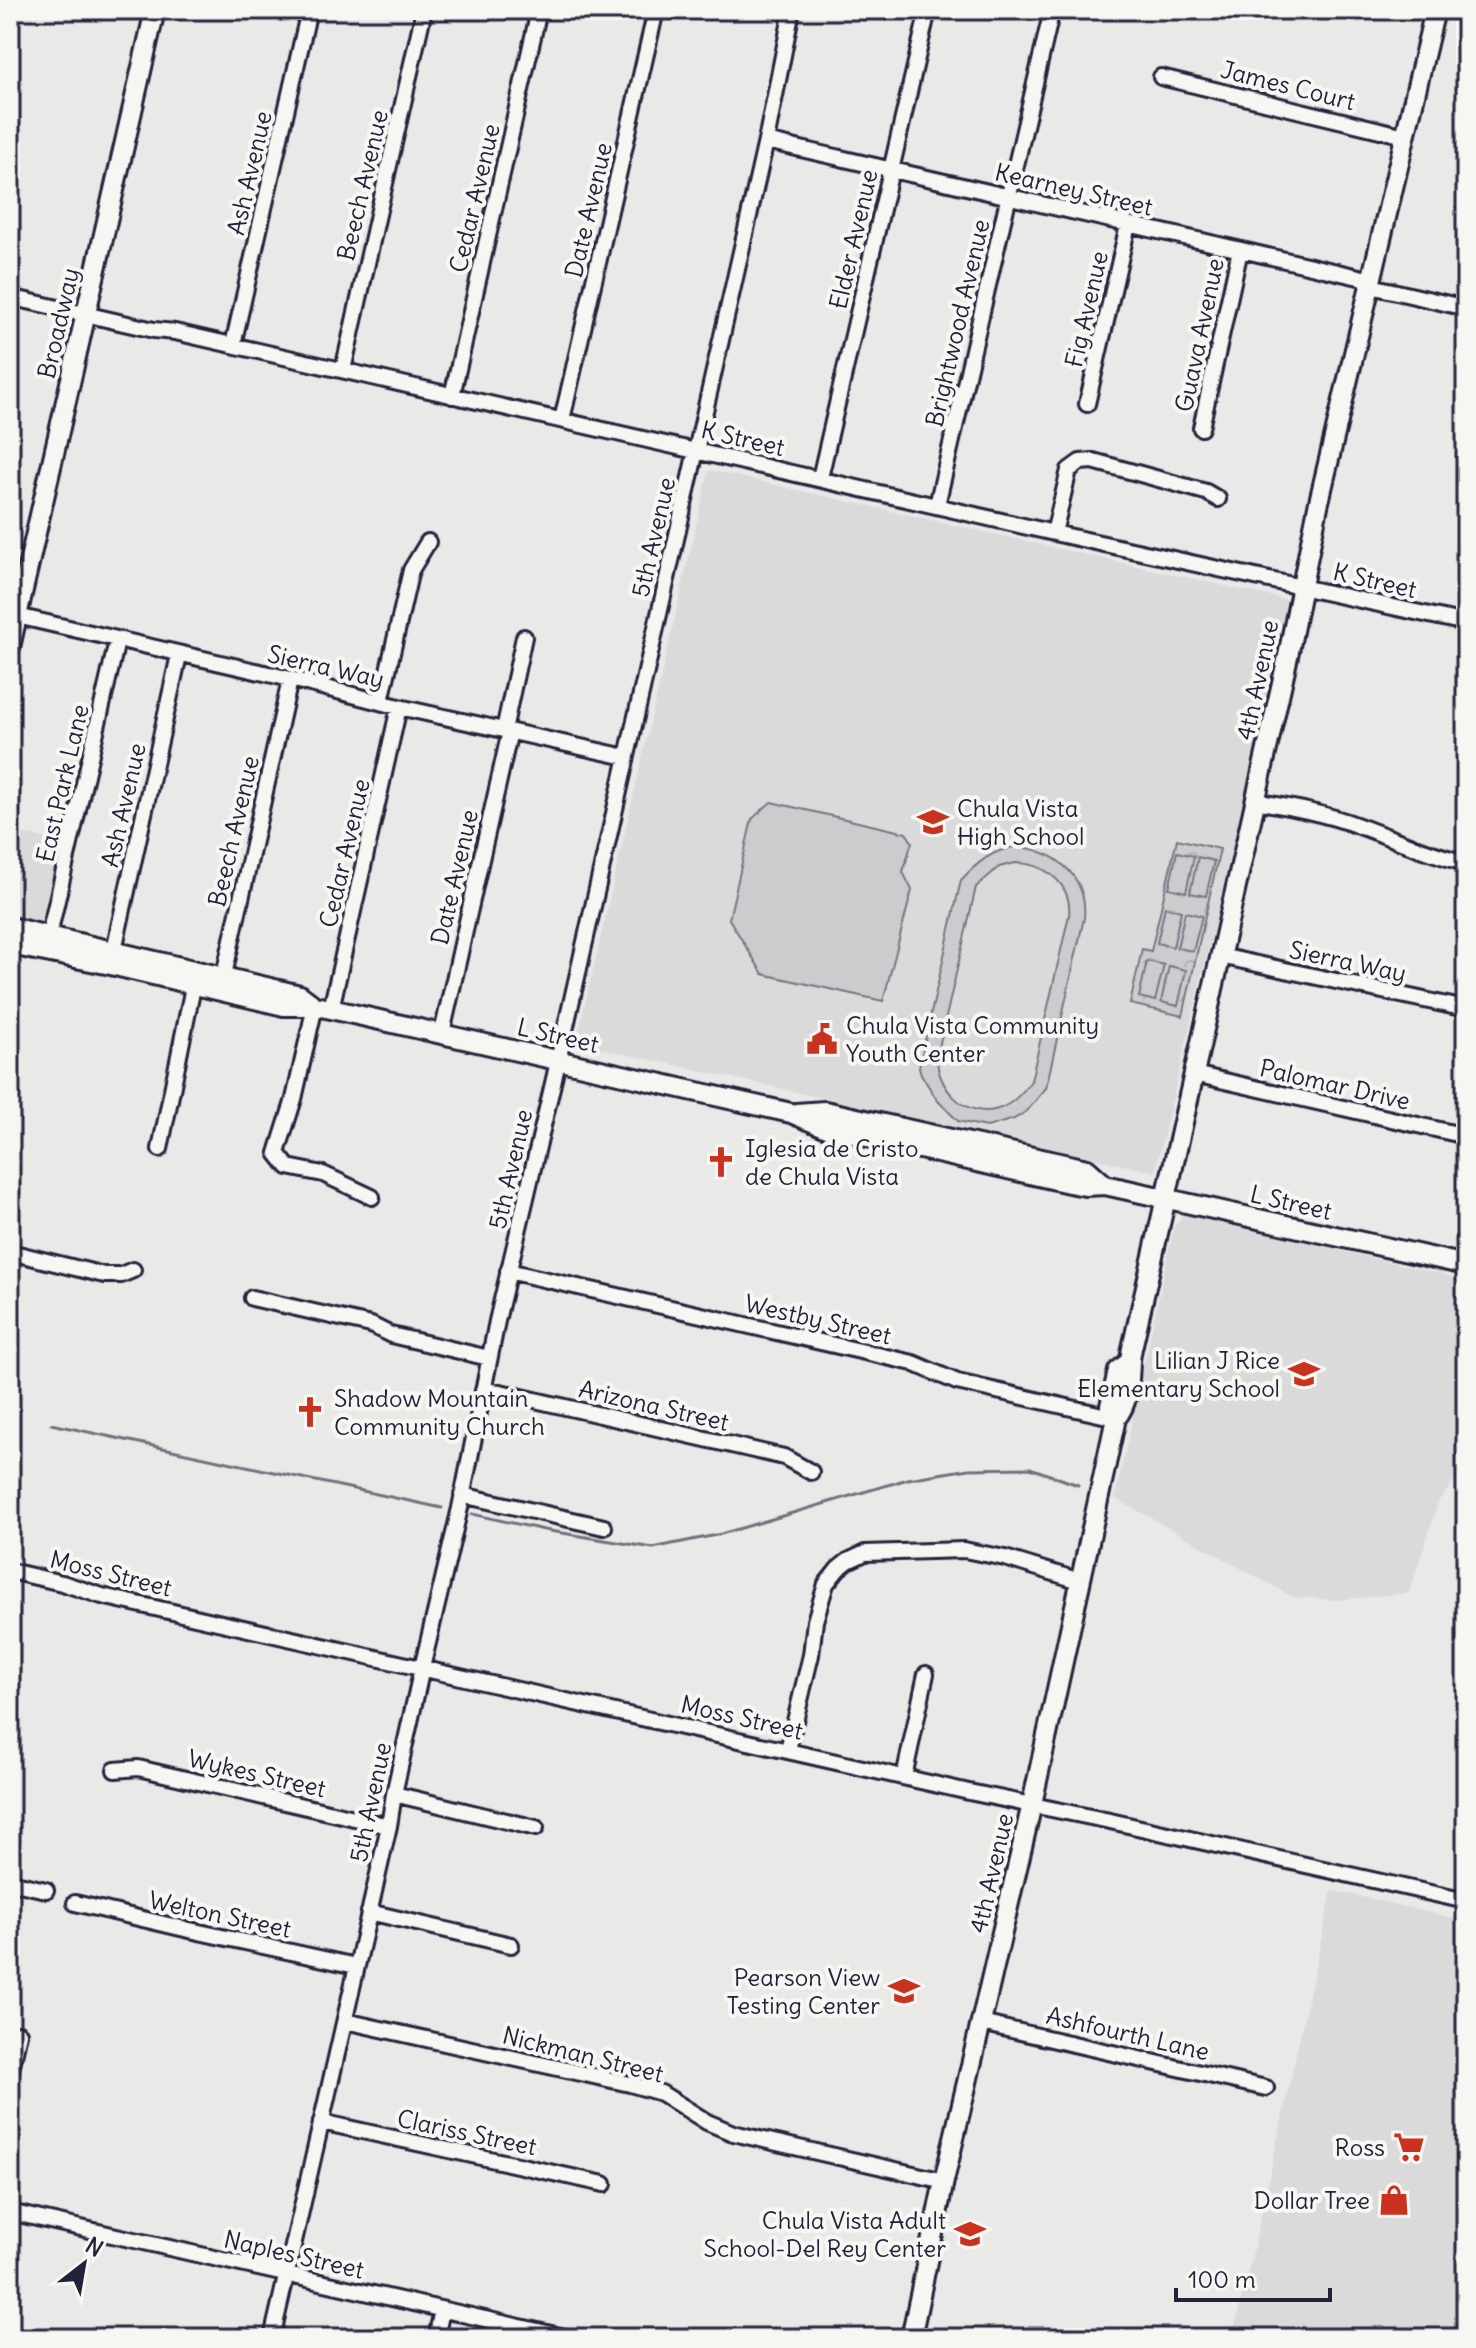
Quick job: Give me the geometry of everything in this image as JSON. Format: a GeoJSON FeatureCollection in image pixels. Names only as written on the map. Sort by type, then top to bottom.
{"type":"FeatureCollection","features":[{"type":"Feature","properties":{"kind":"main road","name":"Broadway"},"geometry":{"type":"LineString","coordinates":[[10,647],[155,10]]}},
{"type":"Feature","properties":{"kind":"main road","name":"4th Avenue"},"geometry":{"type":"LineString","coordinates":[[911,2338],[1116,1418],[1110,1406],[1118,1371],[1129,1362],[1303,586],[1318,506],[1435,10]]}},
{"type":"Feature","properties":{"kind":"main road","name":"L Street"},"geometry":{"type":"LineString","coordinates":[[10,927],[49,935],[112,958]]}},
{"type":"Feature","properties":{"kind":"main road","name":"L Street"},"geometry":{"type":"LineString","coordinates":[[10,945],[112,958],[221,985],[300,995],[323,1007],[791,1113],[824,1127],[1069,1183],[1105,1185],[1466,1265]]}},
{"type":"Feature","properties":{"kind":"street","name":"Ash Avenue"},"geometry":{"type":"LineString","coordinates":[[233,345],[309,10]]}},
{"type":"Feature","properties":{"kind":"street","name":"Beech Avenue"},"geometry":{"type":"LineString","coordinates":[[343,370],[424,10]]}},
{"type":"Feature","properties":{"kind":"street","name":"Cedar Avenue"},"geometry":{"type":"LineString","coordinates":[[452,396],[539,10]]}},
{"type":"Feature","properties":{"kind":"street","name":"Date Avenue"},"geometry":{"type":"LineString","coordinates":[[562,420],[656,10]]}},
{"type":"Feature","properties":{"kind":"street","name":"5th Avenue"},"geometry":{"type":"LineString","coordinates":[[272,2338],[389,1826],[508,1271],[559,1060],[766,141],[792,10]]}},
{"type":"Feature","properties":{"kind":"street","name":"Elder Avenue"},"geometry":{"type":"LineString","coordinates":[[820,478],[928,10]]}},
{"type":"Feature","properties":{"kind":"street","name":"Brightwood Avenue"},"geometry":{"type":"LineString","coordinates":[[937,505],[1052,10]]}},
{"type":"Feature","properties":{"kind":"street","name":"James Court"},"geometry":{"type":"LineString","coordinates":[[1161,77],[1405,136]]}},
{"type":"Feature","properties":{"kind":"street","name":"Kearney Street"},"geometry":{"type":"LineString","coordinates":[[766,141],[1240,250],[1466,308]]}},
{"type":"Feature","properties":{"kind":"street","name":"Fig Avenue"},"geometry":{"type":"LineString","coordinates":[[1087,404],[1128,225]]}},
{"type":"Feature","properties":{"kind":"street","name":"Guava Avenue"},"geometry":{"type":"LineString","coordinates":[[1201,428],[1240,250]]}},
{"type":"Feature","properties":{"kind":"street","name":"K Street"},"geometry":{"type":"LineString","coordinates":[[10,297],[1466,623]]}},
{"type":"Feature","properties":{"kind":"street"},"geometry":{"type":"LineString","coordinates":[[1054,533],[1069,470],[1080,462],[1101,463],[1206,492],[1218,499]]}},
{"type":"Feature","properties":{"kind":"street"},"geometry":{"type":"LineString","coordinates":[[381,701],[411,570],[428,542]]}},
{"type":"Feature","properties":{"kind":"street","name":"Sierra Way"},"geometry":{"type":"LineString","coordinates":[[17,616],[399,707],[626,757]]}},
{"type":"Feature","properties":{"kind":"street","name":"Date Avenue"},"geometry":{"type":"LineString","coordinates":[[442,1033],[524,637]]}},
{"type":"Feature","properties":{"kind":"street","name":"East Park Lane"},"geometry":{"type":"LineString","coordinates":[[49,935],[117,641]]}},
{"type":"Feature","properties":{"kind":"street","name":"Ash Avenue"},"geometry":{"type":"LineString","coordinates":[[112,958],[179,655]]}},
{"type":"Feature","properties":{"kind":"street","name":"Beech Avenue"},"geometry":{"type":"LineString","coordinates":[[221,985],[290,680]]}},
{"type":"Feature","properties":{"kind":"street","name":"Cedar Avenue"},"geometry":{"type":"LineString","coordinates":[[372,1197],[323,1174],[288,1167],[277,1153],[323,1007],[399,707]]}},
{"type":"Feature","properties":{"kind":"street"},"geometry":{"type":"LineString","coordinates":[[1254,801],[1358,825],[1411,847],[1466,863]]}},
{"type":"Feature","properties":{"kind":"street","name":"Sierra Way"},"geometry":{"type":"LineString","coordinates":[[1220,956],[1466,1009]]}},
{"type":"Feature","properties":{"kind":"street"},"geometry":{"type":"LineString","coordinates":[[160,1149],[195,978]]}},
{"type":"Feature","properties":{"kind":"street","name":"Palomar Drive"},"geometry":{"type":"LineString","coordinates":[[1194,1074],[1466,1136]]}},
{"type":"Feature","properties":{"kind":"street"},"geometry":{"type":"LineString","coordinates":[[10,1252],[104,1275],[121,1275],[133,1270]]}},
{"type":"Feature","properties":{"kind":"street","name":"Westby Street"},"geometry":{"type":"LineString","coordinates":[[508,1271],[913,1363],[957,1382],[1116,1418]]}},
{"type":"Feature","properties":{"kind":"street"},"geometry":{"type":"LineString","coordinates":[[252,1298],[371,1325],[391,1335],[489,1358]]}},
{"type":"Feature","properties":{"kind":"street","name":"Arizona Street"},"geometry":{"type":"LineString","coordinates":[[483,1390],[784,1457],[811,1472]]}},
{"type":"Feature","properties":{"kind":"street"},"geometry":{"type":"LineString","coordinates":[[462,1495],[604,1527]]}},
{"type":"Feature","properties":{"kind":"street"},"geometry":{"type":"LineString","coordinates":[[788,1750],[811,1655],[815,1621],[826,1584],[848,1561],[865,1553],[964,1550],[1005,1558],[1080,1581]]}},
{"type":"Feature","properties":{"kind":"street","name":"Moss Street"},"geometry":{"type":"LineString","coordinates":[[10,1571],[102,1596],[1466,1901]]}},
{"type":"Feature","properties":{"kind":"street"},"geometry":{"type":"LineString","coordinates":[[904,1777],[926,1674]]}},
{"type":"Feature","properties":{"kind":"street","name":"Wykes Street"},"geometry":{"type":"LineString","coordinates":[[115,1770],[138,1768],[389,1826]]}},
{"type":"Feature","properties":{"kind":"street"},"geometry":{"type":"LineString","coordinates":[[394,1794],[536,1828]]}},
{"type":"Feature","properties":{"kind":"street"},"geometry":{"type":"LineString","coordinates":[[10,1882],[46,1890]]}},
{"type":"Feature","properties":{"kind":"street","name":"Welton Street"},"geometry":{"type":"LineString","coordinates":[[75,1903],[356,1966]]}},
{"type":"Feature","properties":{"kind":"street"},"geometry":{"type":"LineString","coordinates":[[369,1912],[511,1945]]}},
{"type":"Feature","properties":{"kind":"street","name":"Nickman Street"},"geometry":{"type":"LineString","coordinates":[[345,2021],[630,2084],[661,2093],[707,2122],[733,2133],[944,2181]]}},
{"type":"Feature","properties":{"kind":"street","name":"Ashfourth Lane"},"geometry":{"type":"LineString","coordinates":[[981,2023],[1266,2088]]}},
{"type":"Feature","properties":{"kind":"street"},"geometry":{"type":"LineString","coordinates":[[10,2074],[19,2033]]}},
{"type":"Feature","properties":{"kind":"street","name":"Clariss Street"},"geometry":{"type":"LineString","coordinates":[[321,2122],[604,2184]]}},
{"type":"Feature","properties":{"kind":"street","name":"Naples Street"},"geometry":{"type":"LineString","coordinates":[[10,2212],[569,2338]]}},
{"type":"Feature","properties":{"kind":"street"},"geometry":{"type":"LineString","coordinates":[[436,2338],[442,2310]]}},
{"type":"Feature","properties":{"kind":"shaded area","name":"Chula Vista High School"},"geometry":{"type":"Polygon","coordinates":[[[709,470],[1292,601],[1155,1172],[576,1043],[709,470]]]}},
{"type":"Feature","properties":{"kind":"shaded area"},"geometry":{"type":"Polygon","coordinates":[[[10,831],[64,842],[45,925],[10,916],[10,831]]]}},
{"type":"Feature","properties":{"kind":"shaded area","name":"Lilian J Rice Elementary School"},"geometry":{"type":"Polygon","coordinates":[[[1183,1214],[1466,1280],[1466,1468],[1439,1500],[1409,1593],[1337,1600],[1293,1597],[1115,1498],[1174,1227],[1183,1214]]]}},
{"type":"Feature","properties":{"kind":"shaded area"},"geometry":{"type":"Polygon","coordinates":[[[1332,1890],[1466,1921],[1466,2338],[1232,2338],[1332,1890]]]}},
{"type":"Feature","properties":{"kind":"green space"},"geometry":{"type":"Polygon","coordinates":[[[771,802],[906,833],[912,842],[903,872],[912,890],[883,1001],[763,974],[729,919],[752,819],[771,802]]]}},
{"type":"Feature","properties":{"kind":"green space"},"geometry":{"type":"Polygon","coordinates":[[[1177,839],[1220,849],[1183,1016],[1130,1004],[1142,949],[1151,951],[1177,839]]]}},
{"type":"Feature","properties":{"kind":"green space"},"geometry":{"type":"Polygon","coordinates":[[[1014,847],[1042,852],[1065,867],[1080,889],[1084,918],[1046,1088],[1027,1111],[1014,1119],[987,1127],[958,1121],[937,1100],[919,1067],[961,880],[985,859],[998,851],[1014,847]],[[1026,864],[999,867],[976,887],[937,1056],[941,1079],[947,1089],[964,1105],[974,1109],[986,1111],[1003,1107],[1017,1098],[1031,1081],[1069,915],[1069,904],[1061,884],[1046,871],[1026,864]]]}},
{"type":"Feature","properties":{"kind":"green space"},"geometry":{"type":"Polygon","coordinates":[[[1177,852],[1194,856],[1186,892],[1169,888],[1177,852]]]}},
{"type":"Feature","properties":{"kind":"green space"},"geometry":{"type":"Polygon","coordinates":[[[1198,857],[1214,861],[1206,896],[1190,893],[1198,857]]]}},
{"type":"Feature","properties":{"kind":"green space"},"geometry":{"type":"Polygon","coordinates":[[[1165,907],[1181,911],[1173,947],[1157,943],[1165,907]]]}},
{"type":"Feature","properties":{"kind":"green space"},"geometry":{"type":"Polygon","coordinates":[[[1185,912],[1202,916],[1193,951],[1177,948],[1185,912]]]}},
{"type":"Feature","properties":{"kind":"green space"},"geometry":{"type":"Polygon","coordinates":[[[1147,961],[1164,965],[1155,1001],[1139,997],[1147,961]]]}},
{"type":"Feature","properties":{"kind":"green space"},"geometry":{"type":"Polygon","coordinates":[[[1169,966],[1186,970],[1178,1006],[1161,1002],[1169,966]]]}},
{"type":"Feature","properties":{"kind":"waterway"},"geometry":{"type":"LineString","coordinates":[[51,1424],[442,1508]]}},
{"type":"Feature","properties":{"kind":"waterway"},"geometry":{"type":"LineString","coordinates":[[472,1514],[544,1530],[653,1548],[721,1534],[908,1479],[969,1469],[1030,1468],[1078,1485]]}},
{"type":"Feature","properties":{"kind":"place","name":"Chula Vista High School"},"geometry":{"type":"Point","coordinates":[933,822]}},
{"type":"Feature","properties":{"kind":"place","name":"Chula Vista Community Youth Center"},"geometry":{"type":"Point","coordinates":[822,1039]}},
{"type":"Feature","properties":{"kind":"place","name":"Iglesia de Cristo de Chula Vista"},"geometry":{"type":"Point","coordinates":[721,1162]}},
{"type":"Feature","properties":{"kind":"place","name":"Lilian J Rice Elementary School"},"geometry":{"type":"Point","coordinates":[1304,1374]}},
{"type":"Feature","properties":{"kind":"place","name":"Shadow Mountain Community Church"},"geometry":{"type":"Point","coordinates":[310,1412]}},
{"type":"Feature","properties":{"kind":"place","name":"Pearson View Testing Center"},"geometry":{"type":"Point","coordinates":[904,1991]}},
{"type":"Feature","properties":{"kind":"place","name":"Ross"},"geometry":{"type":"Point","coordinates":[1409,2147]}},
{"type":"Feature","properties":{"kind":"place","name":"Dollar Tree"},"geometry":{"type":"Point","coordinates":[1394,2200]}},
{"type":"Feature","properties":{"kind":"place","name":"Chula Vista Adult School-Del Rey Center"},"geometry":{"type":"Point","coordinates":[970,2234]}}]}
